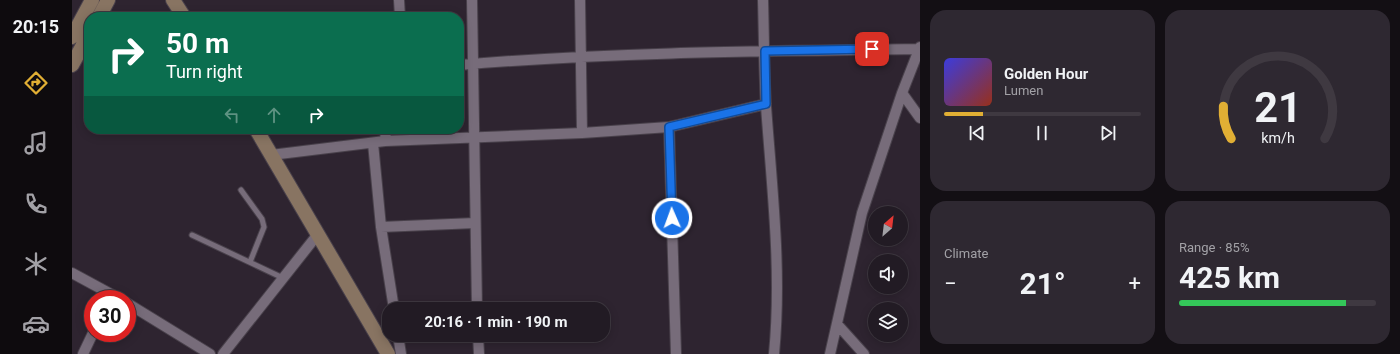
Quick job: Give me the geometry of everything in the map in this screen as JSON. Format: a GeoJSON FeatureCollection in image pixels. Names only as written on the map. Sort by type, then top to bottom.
{"type":"FeatureCollection","features":[{"type":"Feature","properties":{"kind":"street"},"geometry":{"type":"LineString","coordinates":[[86,12],[92,0]]}},
{"type":"Feature","properties":{"kind":"street"},"geometry":{"type":"LineString","coordinates":[[102,12],[108,0]]}},
{"type":"Feature","properties":{"kind":"street"},"geometry":{"type":"LineString","coordinates":[[173,0],[181,12]]}},
{"type":"Feature","properties":{"kind":"street"},"geometry":{"type":"LineString","coordinates":[[398,0],[399,12]]}},
{"type":"Feature","properties":{"kind":"street"},"geometry":{"type":"LineString","coordinates":[[472,0],[477,302]]}},
{"type":"Feature","properties":{"kind":"street"},"geometry":{"type":"LineString","coordinates":[[580,0],[582,133]]}},
{"type":"Feature","properties":{"kind":"street"},"geometry":{"type":"LineString","coordinates":[[763,0],[766,104],[775,211],[778,318],[774,354]]}},
{"type":"Feature","properties":{"kind":"street"},"geometry":{"type":"LineString","coordinates":[[72,37],[84,15]]}},
{"type":"Feature","properties":{"kind":"street"},"geometry":{"type":"LineString","coordinates":[[72,65],[84,43]]}},
{"type":"Feature","properties":{"kind":"street"},"geometry":{"type":"LineString","coordinates":[[464,65],[582,57],[765,51],[920,49],[902,93],[862,213],[830,354]]}},
{"type":"Feature","properties":{"kind":"street"},"geometry":{"type":"LineString","coordinates":[[902,93],[920,118]]}},
{"type":"Feature","properties":{"kind":"street"},"geometry":{"type":"LineString","coordinates":[[271,154],[385,141],[582,133],[669,127],[766,104]]}},
{"type":"Feature","properties":{"kind":"street"},"geometry":{"type":"LineString","coordinates":[[669,127],[676,354]]}},
{"type":"Feature","properties":{"kind":"street"},"geometry":{"type":"LineString","coordinates":[[259,134],[388,354]]}},
{"type":"Feature","properties":{"kind":"street"},"geometry":{"type":"LineString","coordinates":[[385,141],[386,134]]}},
{"type":"Feature","properties":{"kind":"street"},"geometry":{"type":"LineString","coordinates":[[373,143],[381,227],[393,302]]}},
{"type":"Feature","properties":{"kind":"street"},"geometry":{"type":"LineString","coordinates":[[381,227],[475,223]]}},
{"type":"Feature","properties":{"kind":"street"},"geometry":{"type":"LineString","coordinates":[[223,354],[318,234]]}},
{"type":"Feature","properties":{"kind":"street"},"geometry":{"type":"LineString","coordinates":[[72,273],[101,290]]}},
{"type":"Feature","properties":{"kind":"street"},"geometry":{"type":"LineString","coordinates":[[136,309],[210,354]]}},
{"type":"Feature","properties":{"kind":"street"},"geometry":{"type":"LineString","coordinates":[[837,324],[864,354]]}},
{"type":"Feature","properties":{"kind":"street"},"geometry":{"type":"LineString","coordinates":[[83,354],[89,342]]}},
{"type":"Feature","properties":{"kind":"street"},"geometry":{"type":"LineString","coordinates":[[399,342],[401,354]]}},
{"type":"Feature","properties":{"kind":"street"},"geometry":{"type":"LineString","coordinates":[[478,342],[479,354]]}},
{"type":"Feature","properties":{"kind":"lane"},"geometry":{"type":"LineString","coordinates":[[241,190],[262,218],[264,227],[250,262]]}},
{"type":"Feature","properties":{"kind":"lane"},"geometry":{"type":"LineString","coordinates":[[192,235],[283,278]]}},
{"type":"Feature","properties":{"kind":"route"},"geometry":{"type":"LineString","coordinates":[[672,218],[669,127],[766,104],[765,51],[872,49]]}}]}
